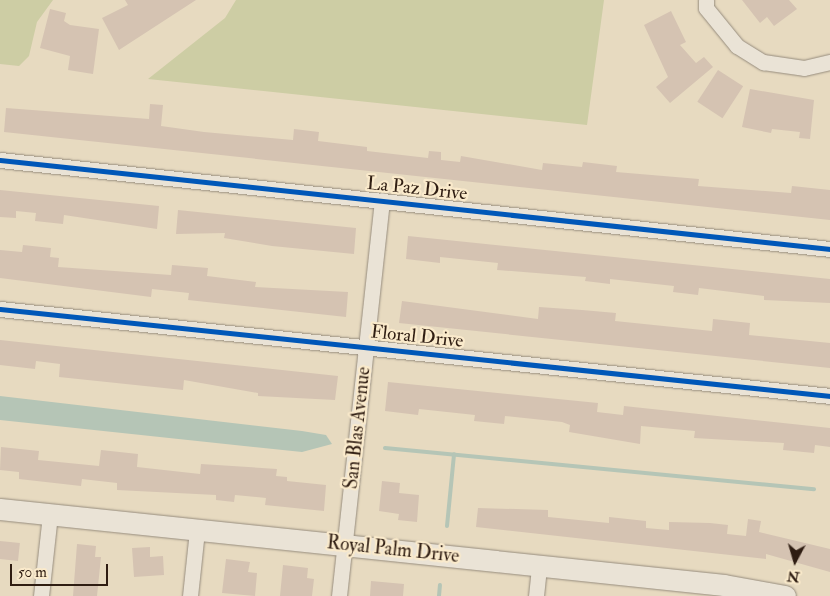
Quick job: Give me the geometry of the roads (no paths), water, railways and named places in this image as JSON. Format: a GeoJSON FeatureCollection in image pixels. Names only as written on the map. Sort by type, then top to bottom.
{"type":"FeatureCollection","features":[{"type":"Feature","properties":{"kind":"street"},"geometry":{"type":"LineString","coordinates":[[706,0],[706,8],[737,46],[763,62],[804,68],[830,62]]}},
{"type":"Feature","properties":{"kind":"street","name":"La Paz Drive"},"geometry":{"type":"LineString","coordinates":[[0,160],[830,249]]}},
{"type":"Feature","properties":{"kind":"street","name":"San Blas Avenue"},"geometry":{"type":"LineString","coordinates":[[339,596],[382,200]]}},
{"type":"Feature","properties":{"kind":"street","name":"Floral Drive"},"geometry":{"type":"LineString","coordinates":[[0,309],[830,396]]}},
{"type":"Feature","properties":{"kind":"street","name":"Royal Palm Drive"},"geometry":{"type":"LineString","coordinates":[[0,509],[539,566],[686,589],[786,596]]}},
{"type":"Feature","properties":{"kind":"street"},"geometry":{"type":"LineString","coordinates":[[41,596],[50,514]]}},
{"type":"Feature","properties":{"kind":"street"},"geometry":{"type":"LineString","coordinates":[[190,596],[197,530]]}},
{"type":"Feature","properties":{"kind":"street"},"geometry":{"type":"LineString","coordinates":[[536,596],[539,566]]}},
{"type":"Feature","properties":{"kind":"waterway"},"geometry":{"type":"LineString","coordinates":[[385,448],[814,489]]}},
{"type":"Feature","properties":{"kind":"waterway"},"geometry":{"type":"LineString","coordinates":[[447,526],[454,454]]}},
{"type":"Feature","properties":{"kind":"waterway"},"geometry":{"type":"LineString","coordinates":[[439,596],[440,585]]}}]}
